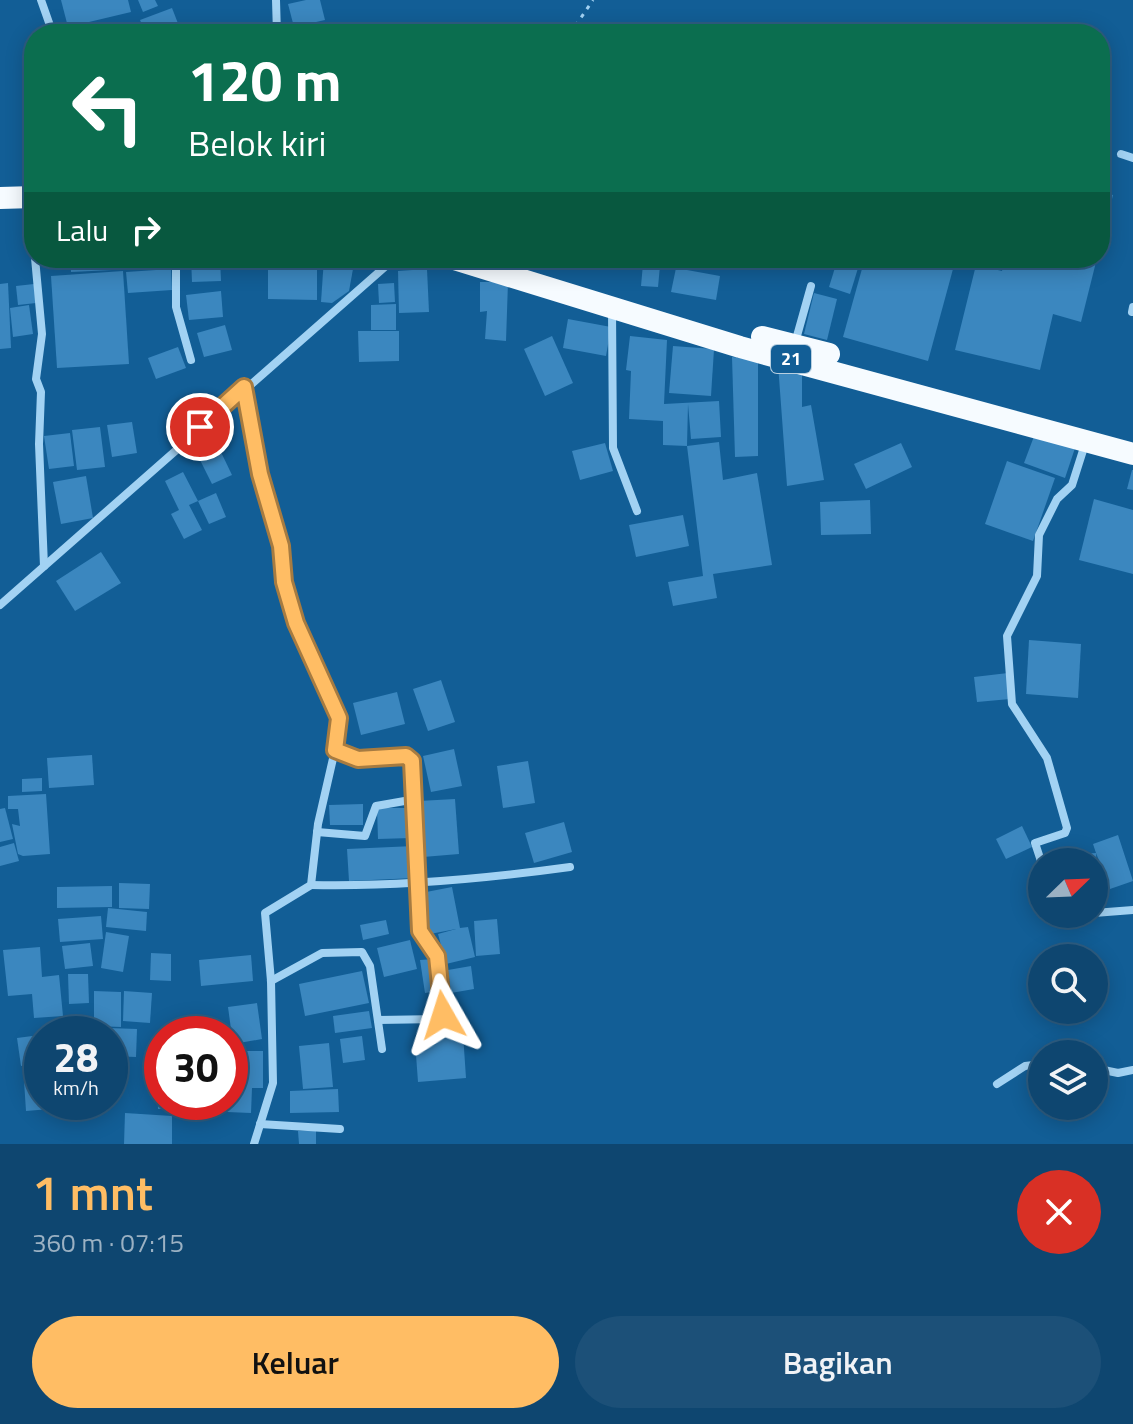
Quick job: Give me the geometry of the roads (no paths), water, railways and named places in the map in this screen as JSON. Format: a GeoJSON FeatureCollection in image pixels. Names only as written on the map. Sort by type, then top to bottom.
{"type":"FeatureCollection","features":[{"type":"Feature","properties":{"kind":"highway"},"geometry":{"type":"LineString","coordinates":[[0,188],[24,192]]}},
{"type":"Feature","properties":{"kind":"highway"},"geometry":{"type":"LineString","coordinates":[[0,198],[24,195]]}},
{"type":"Feature","properties":{"kind":"highway","name":"21"},"geometry":{"type":"LineString","coordinates":[[483,268],[612,308],[1088,436],[1133,444]]}},
{"type":"Feature","properties":{"kind":"highway","name":"21"},"geometry":{"type":"LineString","coordinates":[[516,268],[615,299],[795,344],[1088,436],[1133,454]]}},
{"type":"Feature","properties":{"kind":"street"},"geometry":{"type":"LineString","coordinates":[[41,0],[49,24]]}},
{"type":"Feature","properties":{"kind":"street"},"geometry":{"type":"LineString","coordinates":[[276,0],[277,24]]}},
{"type":"Feature","properties":{"kind":"street"},"geometry":{"type":"LineString","coordinates":[[1121,154],[1133,158]]}},
{"type":"Feature","properties":{"kind":"street"},"geometry":{"type":"LineString","coordinates":[[36,268],[42,334],[36,379],[41,392],[39,444],[44,566]]}},
{"type":"Feature","properties":{"kind":"street"},"geometry":{"type":"LineString","coordinates":[[176,268],[176,307],[191,360]]}},
{"type":"Feature","properties":{"kind":"street"},"geometry":{"type":"LineString","coordinates":[[0,605],[244,387],[383,268]]}},
{"type":"Feature","properties":{"kind":"street"},"geometry":{"type":"LineString","coordinates":[[795,344],[811,286]]}},
{"type":"Feature","properties":{"kind":"street"},"geometry":{"type":"LineString","coordinates":[[612,308],[613,448],[637,511]]}},
{"type":"Feature","properties":{"kind":"street"},"geometry":{"type":"LineString","coordinates":[[244,387],[260,474],[281,546],[284,582],[296,623],[339,718],[317,832],[311,885]]}},
{"type":"Feature","properties":{"kind":"street"},"geometry":{"type":"LineString","coordinates":[[1037,848],[1035,843],[1065,833],[1067,828],[1047,758],[1012,704],[1007,636],[1037,576],[1039,535],[1057,499],[1072,485],[1088,436]]}},
{"type":"Feature","properties":{"kind":"street"},"geometry":{"type":"LineString","coordinates":[[335,750],[358,759],[410,758],[414,765],[420,931],[437,956],[443,1015],[439,1019],[378,1020]]}},
{"type":"Feature","properties":{"kind":"street"},"geometry":{"type":"LineString","coordinates":[[317,832],[365,836],[376,806],[416,799]]}},
{"type":"Feature","properties":{"kind":"street"},"geometry":{"type":"LineString","coordinates":[[254,1144],[273,1083],[271,981],[265,913],[311,885],[419,884],[570,867]]}},
{"type":"Feature","properties":{"kind":"street"},"geometry":{"type":"LineString","coordinates":[[1108,912],[1133,910]]}},
{"type":"Feature","properties":{"kind":"street"},"geometry":{"type":"LineString","coordinates":[[271,981],[322,953],[362,952],[370,966],[382,1049]]}},
{"type":"Feature","properties":{"kind":"street"},"geometry":{"type":"LineString","coordinates":[[997,1084],[1028,1066]]}},
{"type":"Feature","properties":{"kind":"street"},"geometry":{"type":"LineString","coordinates":[[1108,1071],[1118,1073],[1133,1070]]}},
{"type":"Feature","properties":{"kind":"street"},"geometry":{"type":"LineString","coordinates":[[260,1124],[340,1129]]}}]}
